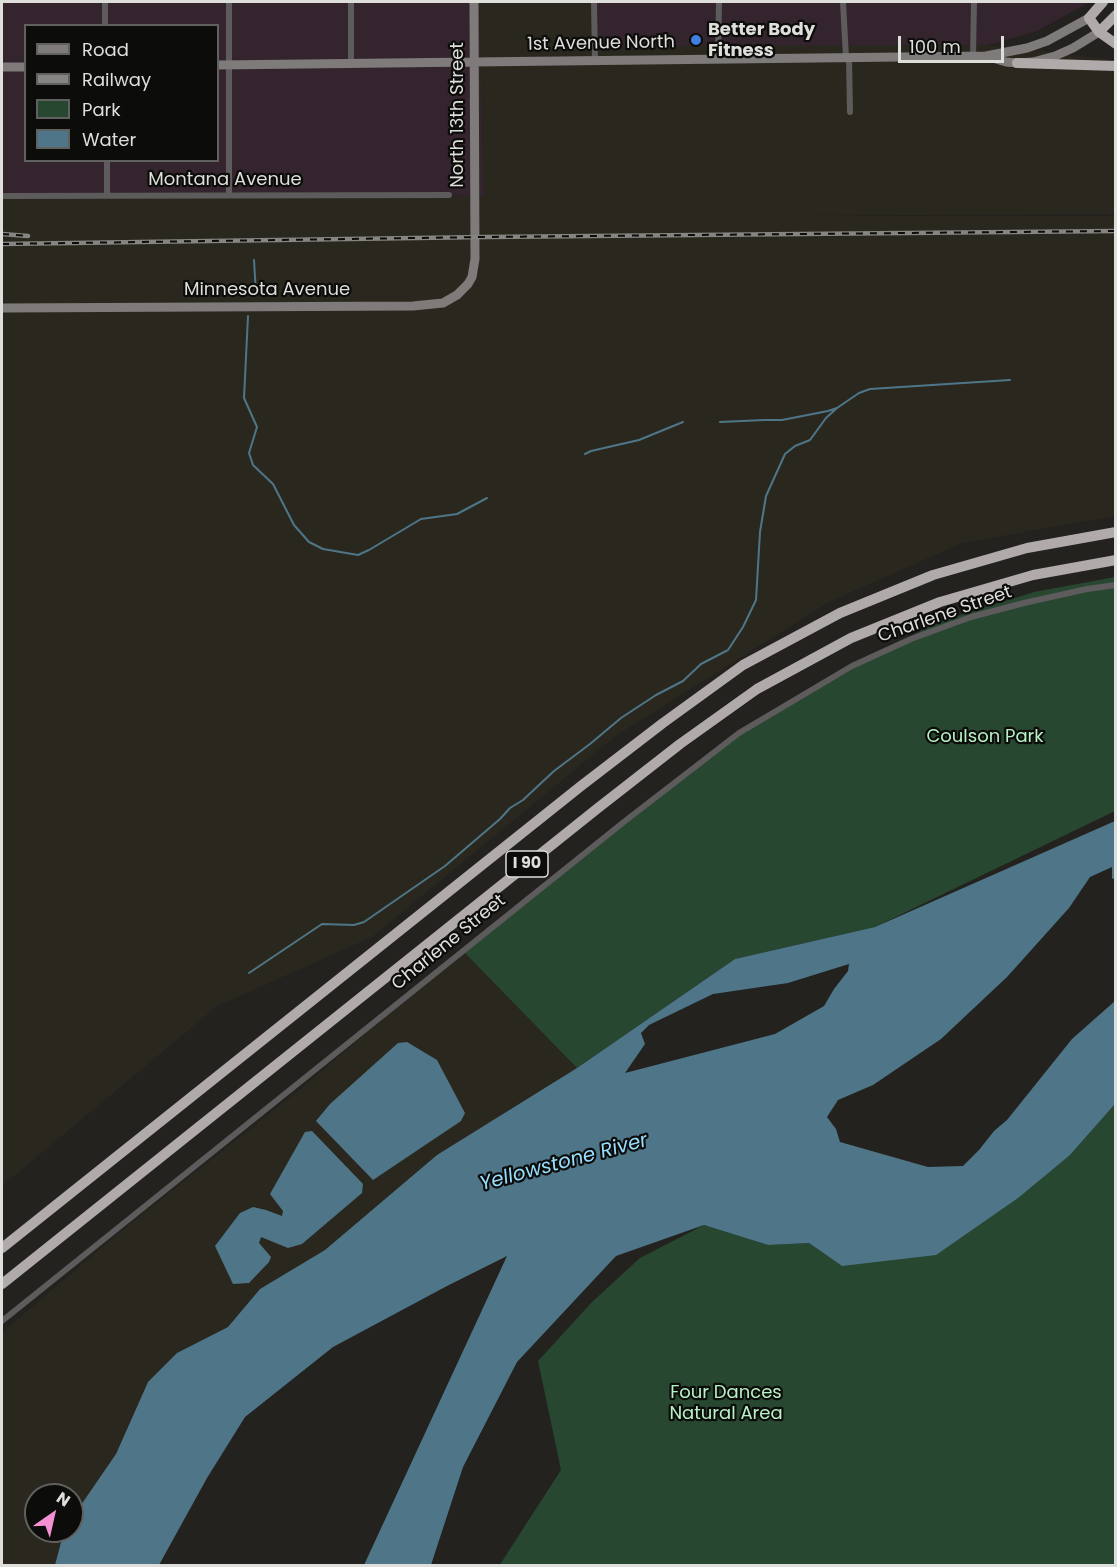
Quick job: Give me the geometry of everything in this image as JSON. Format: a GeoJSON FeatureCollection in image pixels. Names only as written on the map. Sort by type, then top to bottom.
{"type":"FeatureCollection","features":[{"type":"Feature","properties":{"kind":"highway"},"geometry":{"type":"LineString","coordinates":[[1103,2],[1089,18],[1099,32],[1116,44]]}},
{"type":"Feature","properties":{"kind":"highway","name":"1st Avenue North"},"geometry":{"type":"LineString","coordinates":[[1099,32],[1116,15]]}},
{"type":"Feature","properties":{"kind":"highway"},"geometry":{"type":"LineString","coordinates":[[1017,63],[1116,66]]}},
{"type":"Feature","properties":{"kind":"highway","name":"I 90"},"geometry":{"type":"LineString","coordinates":[[2,1248],[581,786],[743,665],[840,613],[933,575],[1027,548],[1116,532]]}},
{"type":"Feature","properties":{"kind":"highway","name":"I 90"},"geometry":{"type":"LineString","coordinates":[[2,1284],[607,800],[757,689],[851,638],[940,602],[1033,574],[1116,560]]}},
{"type":"Feature","properties":{"kind":"main road","name":"North 13th Street"},"geometry":{"type":"LineString","coordinates":[[474,2],[475,228]]}},
{"type":"Feature","properties":{"kind":"main road","name":"1st Avenue North"},"geometry":{"type":"LineString","coordinates":[[219,64],[973,57],[1027,48],[1047,41],[1089,18]]}},
{"type":"Feature","properties":{"kind":"main road","name":"1st Avenue North"},"geometry":{"type":"LineString","coordinates":[[986,56],[995,60],[1017,63],[1033,62],[1073,48],[1099,32]]}},
{"type":"Feature","properties":{"kind":"main road"},"geometry":{"type":"LineString","coordinates":[[2,67],[24,67]]}},
{"type":"Feature","properties":{"kind":"main road","name":"Minnesota Avenue"},"geometry":{"type":"LineString","coordinates":[[2,308],[432,305],[450,300],[463,291],[472,277],[475,259],[475,228]]}},
{"type":"Feature","properties":{"kind":"street"},"geometry":{"type":"LineString","coordinates":[[105,2],[105,24]]}},
{"type":"Feature","properties":{"kind":"street"},"geometry":{"type":"LineString","coordinates":[[229,2],[229,195]]}},
{"type":"Feature","properties":{"kind":"street"},"geometry":{"type":"LineString","coordinates":[[351,2],[351,63]]}},
{"type":"Feature","properties":{"kind":"street"},"geometry":{"type":"LineString","coordinates":[[594,2],[595,61]]}},
{"type":"Feature","properties":{"kind":"street"},"geometry":{"type":"LineString","coordinates":[[718,59],[719,2]]}},
{"type":"Feature","properties":{"kind":"street"},"geometry":{"type":"LineString","coordinates":[[843,2],[850,112]]}},
{"type":"Feature","properties":{"kind":"street"},"geometry":{"type":"LineString","coordinates":[[973,57],[974,2]]}},
{"type":"Feature","properties":{"kind":"street"},"geometry":{"type":"LineString","coordinates":[[106,162],[107,195]]}},
{"type":"Feature","properties":{"kind":"street","name":"Montana Avenue"},"geometry":{"type":"LineString","coordinates":[[2,195],[450,195]]}},
{"type":"Feature","properties":{"kind":"street","name":"Charlene Street"},"geometry":{"type":"LineString","coordinates":[[2,1321],[589,850],[739,733],[852,666],[911,639],[971,617],[1024,603],[1116,585]]}},
{"type":"Feature","properties":{"kind":"shaded area"},"geometry":{"type":"Polygon","coordinates":[[[2,2],[479,2],[484,196],[2,193],[2,2]]]}},
{"type":"Feature","properties":{"kind":"shaded area"},"geometry":{"type":"Polygon","coordinates":[[[479,2],[591,2],[593,46],[988,45],[1115,60],[1115,214],[744,216],[1115,216],[1115,516],[962,543],[829,602],[617,735],[372,937],[217,1006],[2,1186],[2,193],[484,196],[479,2]]]}},
{"type":"Feature","properties":{"kind":"shaded area"},"geometry":{"type":"Polygon","coordinates":[[[591,2],[1090,2],[1037,31],[988,45],[593,53],[591,2]]]}},
{"type":"Feature","properties":{"kind":"shaded area"},"geometry":{"type":"Polygon","coordinates":[[[463,951],[577,1068],[437,1155],[325,1250],[260,1289],[228,1327],[177,1353],[148,1382],[116,1454],[84,1501],[84,1483],[24,1483],[24,1543],[61,1543],[55,1565],[2,1565],[2,1333],[115,1236],[304,1086],[463,951]]]}},
{"type":"Feature","properties":{"kind":"green space","name":"Coulson Park"},"geometry":{"type":"Polygon","coordinates":[[[1115,577],[1115,811],[875,927],[735,959],[577,1068],[463,951],[739,733],[935,623],[1034,592],[1115,577]]]}},
{"type":"Feature","properties":{"kind":"green space","name":"Four Dances Natural Area"},"geometry":{"type":"Polygon","coordinates":[[[1115,1104],[1115,1565],[499,1566],[561,1470],[538,1361],[592,1302],[640,1258],[704,1225],[768,1245],[809,1243],[842,1266],[1070,1155],[1115,1104]]]}},
{"type":"Feature","properties":{"kind":"water","name":"Yellowstone River"},"geometry":{"type":"Polygon","coordinates":[[[1115,821],[1115,878],[1112,879],[1112,867],[1090,877],[1069,908],[1007,977],[941,1039],[873,1085],[838,1100],[827,1117],[836,1129],[840,1142],[928,1167],[963,1166],[1007,1120],[1072,1039],[1115,1001],[1115,1104],[1070,1155],[1018,1198],[936,1255],[842,1266],[809,1243],[768,1245],[704,1225],[616,1256],[517,1362],[463,1467],[431,1565],[364,1565],[507,1256],[333,1347],[245,1417],[207,1478],[159,1565],[55,1565],[61,1543],[84,1543],[84,1501],[116,1454],[148,1382],[177,1353],[228,1327],[260,1289],[325,1250],[437,1155],[577,1068],[735,959],[875,927],[1115,821]],[[849,964],[788,983],[713,994],[649,1025],[641,1033],[645,1044],[625,1073],[775,1034],[824,1006],[848,971],[849,964]]]}},
{"type":"Feature","properties":{"kind":"water"},"geometry":{"type":"Polygon","coordinates":[[[407,1042],[437,1060],[465,1113],[461,1121],[373,1180],[316,1121],[330,1104],[398,1043],[407,1042]]]}},
{"type":"Feature","properties":{"kind":"water"},"geometry":{"type":"Polygon","coordinates":[[[312,1131],[363,1184],[362,1193],[302,1244],[288,1248],[261,1237],[259,1243],[271,1257],[269,1262],[249,1283],[233,1284],[215,1246],[240,1213],[253,1207],[282,1216],[283,1211],[270,1194],[305,1132],[312,1131]]]}},
{"type":"Feature","properties":{"kind":"waterway"},"geometry":{"type":"LineString","coordinates":[[254,260],[256,294]]}},
{"type":"Feature","properties":{"kind":"waterway"},"geometry":{"type":"LineString","coordinates":[[248,316],[244,398],[257,427],[249,453],[253,465],[273,484],[294,525],[309,542],[323,549],[358,555],[421,519],[457,514],[487,498]]}},
{"type":"Feature","properties":{"kind":"waterway"},"geometry":{"type":"LineString","coordinates":[[720,422],[782,420],[828,411],[870,389],[1010,380]]}},
{"type":"Feature","properties":{"kind":"waterway"},"geometry":{"type":"LineString","coordinates":[[249,973],[322,924],[354,925],[364,922],[445,866],[510,808],[523,800],[554,771],[621,718],[656,695],[683,681],[701,664],[728,650],[743,627],[756,600],[760,532],[766,496],[785,454],[795,446],[810,440],[826,418],[837,408]]}},
{"type":"Feature","properties":{"kind":"waterway"},"geometry":{"type":"LineString","coordinates":[[585,454],[639,440],[683,422]]}},
{"type":"Feature","properties":{"kind":"railway"},"geometry":{"type":"LineString","coordinates":[[2,244],[1116,231]]}},
{"type":"Feature","properties":{"kind":"railway"},"geometry":{"type":"LineString","coordinates":[[2,234],[28,236]]}},
{"type":"Feature","properties":{"kind":"place","name":"Better Body Fitness"},"geometry":{"type":"Point","coordinates":[696,40]}}]}
